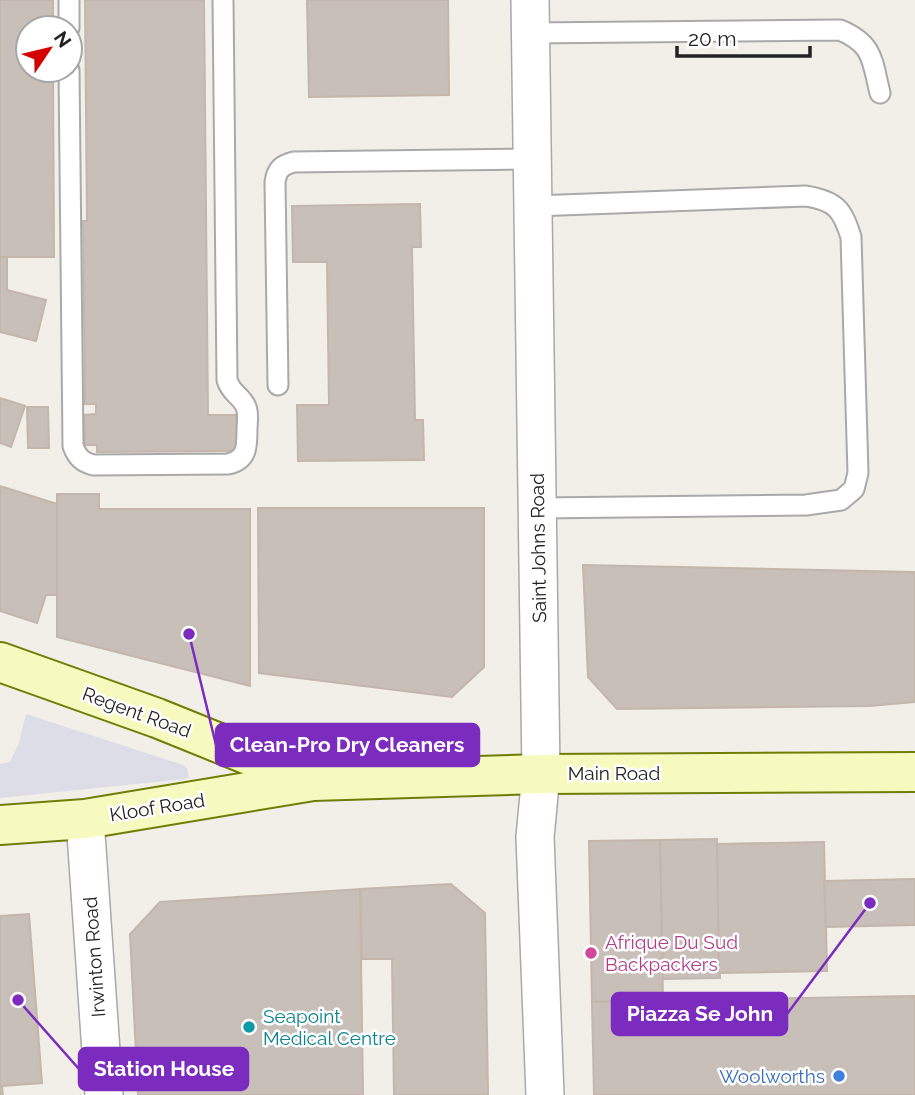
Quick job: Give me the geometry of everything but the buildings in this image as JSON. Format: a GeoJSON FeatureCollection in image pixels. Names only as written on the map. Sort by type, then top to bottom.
{"type":"FeatureCollection","features":[{"type":"Feature","properties":{"kind":"main road","name":"Regent Road"},"geometry":{"type":"LineString","coordinates":[[0,662],[157,718],[313,781]]}},
{"type":"Feature","properties":{"kind":"main road","name":"Main Road"},"geometry":{"type":"LineString","coordinates":[[313,781],[541,774],[915,772]]}},
{"type":"Feature","properties":{"kind":"main road","name":"Kloof Road"},"geometry":{"type":"LineString","coordinates":[[0,825],[85,819],[313,781]]}},
{"type":"Feature","properties":{"kind":"street","name":"Saint Johns Road"},"geometry":{"type":"LineString","coordinates":[[530,17],[541,774],[535,837],[545,1095]]}},
{"type":"Feature","properties":{"kind":"street","name":"Irwinton Road"},"geometry":{"type":"LineString","coordinates":[[85,819],[104,1095]]}},
{"type":"Feature","properties":{"kind":"lane"},"geometry":{"type":"LineString","coordinates":[[69,84],[73,446],[76,455],[83,463],[93,465],[238,462],[245,454],[247,445],[247,414],[244,402],[231,391],[227,380],[223,0]]}},
{"type":"Feature","properties":{"kind":"lane"},"geometry":{"type":"LineString","coordinates":[[530,17],[840,30],[854,36],[869,50],[880,93]]}},
{"type":"Feature","properties":{"kind":"lane"},"geometry":{"type":"LineString","coordinates":[[278,385],[275,182],[277,172],[284,164],[533,159]]}},
{"type":"Feature","properties":{"kind":"lane"},"geometry":{"type":"LineString","coordinates":[[534,206],[806,196],[827,199],[844,214],[852,237],[858,397],[858,472],[854,489],[841,500],[806,505],[538,508]]}},
{"type":"Feature","properties":{"kind":"shaded area"},"geometry":{"type":"Polygon","coordinates":[[[26,714],[183,765],[187,768],[189,777],[0,798],[0,764],[10,762],[19,743],[26,714]]]}},
{"type":"Feature","properties":{"kind":"place","name":"Clean-Pro Dry Cleaners"},"geometry":{"type":"Point","coordinates":[189,634]}},
{"type":"Feature","properties":{"kind":"place","name":"Piazza Se John"},"geometry":{"type":"Point","coordinates":[870,903]}},
{"type":"Feature","properties":{"kind":"place","name":"Afrique Du Sud Backpackers"},"geometry":{"type":"Point","coordinates":[591,953]}},
{"type":"Feature","properties":{"kind":"place","name":"Station House"},"geometry":{"type":"Point","coordinates":[18,1000]}},
{"type":"Feature","properties":{"kind":"place","name":"Seapoint Medical Centre"},"geometry":{"type":"Point","coordinates":[249,1027]}},
{"type":"Feature","properties":{"kind":"place","name":"Woolworths"},"geometry":{"type":"Point","coordinates":[839,1076]}}]}
